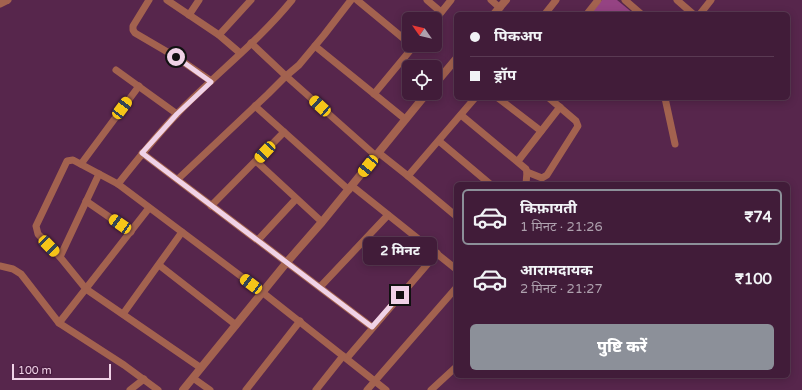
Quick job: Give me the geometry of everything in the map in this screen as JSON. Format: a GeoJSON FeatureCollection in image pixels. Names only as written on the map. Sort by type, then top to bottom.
{"type":"FeatureCollection","features":[{"type":"Feature","properties":{"kind":"street"},"geometry":{"type":"LineString","coordinates":[[0,4],[8,0]]}},
{"type":"Feature","properties":{"kind":"street"},"geometry":{"type":"LineString","coordinates":[[149,0],[133,26],[135,33],[176,57],[211,82]]}},
{"type":"Feature","properties":{"kind":"street"},"geometry":{"type":"LineString","coordinates":[[167,0],[219,35],[240,53]]}},
{"type":"Feature","properties":{"kind":"street"},"geometry":{"type":"LineString","coordinates":[[189,15],[199,0]]}},
{"type":"Feature","properties":{"kind":"street"},"geometry":{"type":"LineString","coordinates":[[219,35],[251,0]]}},
{"type":"Feature","properties":{"kind":"street"},"geometry":{"type":"LineString","coordinates":[[118,184],[142,153],[177,114],[211,82],[292,0]]}},
{"type":"Feature","properties":{"kind":"street"},"geometry":{"type":"LineString","coordinates":[[178,179],[299,65],[351,0]]}},
{"type":"Feature","properties":{"kind":"street"},"geometry":{"type":"LineString","coordinates":[[357,0],[402,37]]}},
{"type":"Feature","properties":{"kind":"street"},"geometry":{"type":"LineString","coordinates":[[427,0],[442,12],[451,0]]}},
{"type":"Feature","properties":{"kind":"street"},"geometry":{"type":"LineString","coordinates":[[491,0],[497,11],[506,0]]}},
{"type":"Feature","properties":{"kind":"street"},"geometry":{"type":"LineString","coordinates":[[547,12],[556,0]]}},
{"type":"Feature","properties":{"kind":"street"},"geometry":{"type":"LineString","coordinates":[[588,12],[598,0]]}},
{"type":"Feature","properties":{"kind":"street"},"geometry":{"type":"LineString","coordinates":[[625,0],[640,12]]}},
{"type":"Feature","properties":{"kind":"street"},"geometry":{"type":"LineString","coordinates":[[677,0],[691,12]]}},
{"type":"Feature","properties":{"kind":"street"},"geometry":{"type":"LineString","coordinates":[[702,12],[711,0]]}},
{"type":"Feature","properties":{"kind":"street"},"geometry":{"type":"LineString","coordinates":[[251,42],[286,76],[377,154],[408,176],[454,214]]}},
{"type":"Feature","properties":{"kind":"street"},"geometry":{"type":"LineString","coordinates":[[315,46],[405,119]]}},
{"type":"Feature","properties":{"kind":"street"},"geometry":{"type":"LineString","coordinates":[[374,94],[407,52]]}},
{"type":"Feature","properties":{"kind":"street"},"geometry":{"type":"LineString","coordinates":[[442,76],[454,61]]}},
{"type":"Feature","properties":{"kind":"street"},"geometry":{"type":"LineString","coordinates":[[116,70],[177,114]]}},
{"type":"Feature","properties":{"kind":"street"},"geometry":{"type":"LineString","coordinates":[[81,164],[139,86]]}},
{"type":"Feature","properties":{"kind":"street"},"geometry":{"type":"LineString","coordinates":[[183,390],[421,100]]}},
{"type":"Feature","properties":{"kind":"street"},"geometry":{"type":"LineString","coordinates":[[408,176],[473,100]]}},
{"type":"Feature","properties":{"kind":"street"},"geometry":{"type":"LineString","coordinates":[[501,100],[541,131]]}},
{"type":"Feature","properties":{"kind":"street"},"geometry":{"type":"LineString","coordinates":[[461,115],[518,161],[528,172],[540,178],[544,178],[578,126],[576,121],[551,100]]}},
{"type":"Feature","properties":{"kind":"street"},"geometry":{"type":"LineString","coordinates":[[665,100],[675,144]]}},
{"type":"Feature","properties":{"kind":"street"},"geometry":{"type":"LineString","coordinates":[[255,106],[350,188],[388,214],[454,267]]}},
{"type":"Feature","properties":{"kind":"street"},"geometry":{"type":"LineString","coordinates":[[518,161],[560,107]]}},
{"type":"Feature","properties":{"kind":"street"},"geometry":{"type":"LineString","coordinates":[[211,206],[284,132]]}},
{"type":"Feature","properties":{"kind":"street"},"geometry":{"type":"LineString","coordinates":[[439,141],[488,182]]}},
{"type":"Feature","properties":{"kind":"street"},"geometry":{"type":"LineString","coordinates":[[142,153],[372,327]]}},
{"type":"Feature","properties":{"kind":"street"},"geometry":{"type":"LineString","coordinates":[[201,368],[86,290],[60,257],[38,234],[36,226],[65,164],[70,160],[81,164],[118,184],[300,321],[386,390]]}},
{"type":"Feature","properties":{"kind":"street"},"geometry":{"type":"LineString","coordinates":[[256,162],[322,222]]}},
{"type":"Feature","properties":{"kind":"street"},"geometry":{"type":"LineString","coordinates":[[526,182],[528,172]]}},
{"type":"Feature","properties":{"kind":"street"},"geometry":{"type":"LineString","coordinates":[[60,257],[99,174]]}},
{"type":"Feature","properties":{"kind":"street"},"geometry":{"type":"LineString","coordinates":[[258,240],[296,199]]}},
{"type":"Feature","properties":{"kind":"street"},"geometry":{"type":"LineString","coordinates":[[86,201],[131,232]]}},
{"type":"Feature","properties":{"kind":"street"},"geometry":{"type":"LineString","coordinates":[[59,323],[149,208]]}},
{"type":"Feature","properties":{"kind":"street"},"geometry":{"type":"LineString","coordinates":[[320,287],[388,214]]}},
{"type":"Feature","properties":{"kind":"street"},"geometry":{"type":"LineString","coordinates":[[123,314],[182,232]]}},
{"type":"Feature","properties":{"kind":"street"},"geometry":{"type":"LineString","coordinates":[[316,390],[437,253]]}},
{"type":"Feature","properties":{"kind":"street"},"geometry":{"type":"LineString","coordinates":[[159,265],[236,325]]}},
{"type":"Feature","properties":{"kind":"street"},"geometry":{"type":"LineString","coordinates":[[0,266],[14,269],[21,274],[59,323],[144,379],[158,390]]}},
{"type":"Feature","properties":{"kind":"street"},"geometry":{"type":"LineString","coordinates":[[367,390],[454,290]]}},
{"type":"Feature","properties":{"kind":"street"},"geometry":{"type":"LineString","coordinates":[[246,390],[300,321]]}},
{"type":"Feature","properties":{"kind":"street"},"geometry":{"type":"LineString","coordinates":[[431,390],[454,369]]}},
{"type":"Feature","properties":{"kind":"street"},"geometry":{"type":"LineString","coordinates":[[193,378],[210,390]]}},
{"type":"Feature","properties":{"kind":"street"},"geometry":{"type":"LineString","coordinates":[[130,390],[144,379]]}},
{"type":"Feature","properties":{"kind":"shaded area"},"geometry":{"type":"Polygon","coordinates":[[[602,0],[617,0],[632,12],[592,12],[602,0]]]}},
{"type":"Feature","properties":{"kind":"route"},"geometry":{"type":"LineString","coordinates":[[176,57],[211,82],[177,114],[142,153],[372,327],[400,295]]}}]}
